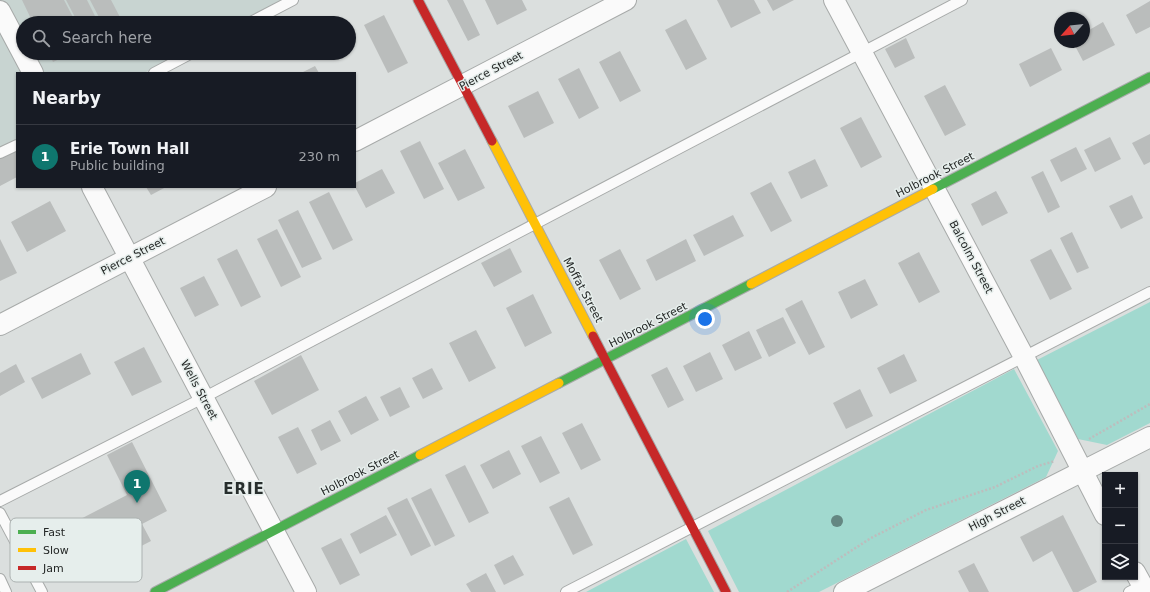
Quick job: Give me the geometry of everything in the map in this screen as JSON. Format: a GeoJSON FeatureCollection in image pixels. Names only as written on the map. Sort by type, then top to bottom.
{"type":"FeatureCollection","features":[{"type":"Feature","properties":{"kind":"street","name":"Moffat Street"},"geometry":{"type":"LineString","coordinates":[[418,0],[726,592]]}},
{"type":"Feature","properties":{"kind":"street","name":"Pierce Street"},"geometry":{"type":"LineString","coordinates":[[356,140],[626,0]]}},
{"type":"Feature","properties":{"kind":"street","name":"Balcolm Street"},"geometry":{"type":"LineString","coordinates":[[834,0],[1024,357],[1102,509]]}},
{"type":"Feature","properties":{"kind":"street"},"geometry":{"type":"LineString","coordinates":[[0,11],[16,42]]}},
{"type":"Feature","properties":{"kind":"street"},"geometry":{"type":"LineString","coordinates":[[25,60],[31,72]]}},
{"type":"Feature","properties":{"kind":"street","name":"Holbrook Street"},"geometry":{"type":"LineString","coordinates":[[156,592],[1150,77]]}},
{"type":"Feature","properties":{"kind":"street","name":"Wells Street"},"geometry":{"type":"LineString","coordinates":[[93,188],[306,592]]}},
{"type":"Feature","properties":{"kind":"street","name":"Pierce Street"},"geometry":{"type":"LineString","coordinates":[[0,325],[264,188]]}},
{"type":"Feature","properties":{"kind":"street","name":"High Street"},"geometry":{"type":"LineString","coordinates":[[844,592],[1150,437]]}},
{"type":"Feature","properties":{"kind":"lane"},"geometry":{"type":"LineString","coordinates":[[262,16],[293,0]]}},
{"type":"Feature","properties":{"kind":"lane"},"geometry":{"type":"LineString","coordinates":[[0,501],[203,398],[962,0]]}},
{"type":"Feature","properties":{"kind":"lane"},"geometry":{"type":"LineString","coordinates":[[156,72],[179,60]]}},
{"type":"Feature","properties":{"kind":"lane"},"geometry":{"type":"LineString","coordinates":[[0,153],[16,145]]}},
{"type":"Feature","properties":{"kind":"lane"},"geometry":{"type":"LineString","coordinates":[[566,592],[1150,292]]}},
{"type":"Feature","properties":{"kind":"lane"},"geometry":{"type":"LineString","coordinates":[[0,513],[10,532]]}},
{"type":"Feature","properties":{"kind":"lane"},"geometry":{"type":"LineString","coordinates":[[0,579],[6,592]]}},
{"type":"Feature","properties":{"kind":"lane"},"geometry":{"type":"LineString","coordinates":[[37,582],[42,592]]}},
{"type":"Feature","properties":{"kind":"path"},"geometry":{"type":"LineString","coordinates":[[1089,439],[1150,404]]}},
{"type":"Feature","properties":{"kind":"path"},"geometry":{"type":"LineString","coordinates":[[787,592],[871,538],[926,510],[995,487],[1038,466],[1055,462]]}},
{"type":"Feature","properties":{"kind":"shaded area"},"geometry":{"type":"Polygon","coordinates":[[[0,0],[284,0],[253,16],[16,16],[16,60],[169,60],[146,72],[16,72],[16,140],[0,148],[0,0]]]}},
{"type":"Feature","properties":{"kind":"green space"},"geometry":{"type":"Polygon","coordinates":[[[1150,302],[1150,423],[1107,445],[1078,439],[1037,360],[1150,302]]]}},
{"type":"Feature","properties":{"kind":"green space"},"geometry":{"type":"Polygon","coordinates":[[[1014,369],[1058,451],[1046,477],[819,592],[739,592],[708,531],[1014,369]]]}},
{"type":"Feature","properties":{"kind":"green space"},"geometry":{"type":"Polygon","coordinates":[[[686,539],[714,592],[586,592],[686,539]]]}},
{"type":"Feature","properties":{"kind":"building"},"geometry":{"type":"Polygon","coordinates":[[[22,0],[64,0],[72,16],[30,16],[22,0]]]}},
{"type":"Feature","properties":{"kind":"building"},"geometry":{"type":"Polygon","coordinates":[[[66,0],[87,0],[95,16],[74,16],[66,0]]]}},
{"type":"Feature","properties":{"kind":"building"},"geometry":{"type":"Polygon","coordinates":[[[90,0],[111,0],[119,16],[98,16],[90,0]]]}},
{"type":"Feature","properties":{"kind":"building"},"geometry":{"type":"Polygon","coordinates":[[[447,0],[463,0],[480,35],[468,41],[447,0]]]}},
{"type":"Feature","properties":{"kind":"building"},"geometry":{"type":"Polygon","coordinates":[[[485,0],[522,0],[527,10],[497,25],[485,0]]]}},
{"type":"Feature","properties":{"kind":"building"},"geometry":{"type":"Polygon","coordinates":[[[717,0],[754,0],[761,13],[731,28],[717,0]]]}},
{"type":"Feature","properties":{"kind":"building"},"geometry":{"type":"Polygon","coordinates":[[[767,0],[794,0],[773,11],[767,0]]]}},
{"type":"Feature","properties":{"kind":"building"},"geometry":{"type":"Polygon","coordinates":[[[1150,1],[1150,27],[1136,34],[1126,15],[1150,1]]]}},
{"type":"Feature","properties":{"kind":"building"},"geometry":{"type":"Polygon","coordinates":[[[384,15],[408,63],[388,73],[364,25],[384,15]]]}},
{"type":"Feature","properties":{"kind":"building"},"geometry":{"type":"Polygon","coordinates":[[[686,19],[707,59],[686,70],[665,30],[686,19]]]}},
{"type":"Feature","properties":{"kind":"building"},"geometry":{"type":"Polygon","coordinates":[[[1103,22],[1115,45],[1083,61],[1076,48],[1090,48],[1090,30],[1103,22]]]}},
{"type":"Feature","properties":{"kind":"building"},"geometry":{"type":"Polygon","coordinates":[[[906,38],[915,58],[895,68],[885,49],[906,38]]]}},
{"type":"Feature","properties":{"kind":"building"},"geometry":{"type":"Polygon","coordinates":[[[1051,48],[1062,70],[1030,87],[1019,64],[1051,48]]]}},
{"type":"Feature","properties":{"kind":"building"},"geometry":{"type":"Polygon","coordinates":[[[620,51],[641,91],[620,102],[599,62],[620,51]]]}},
{"type":"Feature","properties":{"kind":"building"},"geometry":{"type":"Polygon","coordinates":[[[315,66],[318,72],[303,72],[315,66]]]}},
{"type":"Feature","properties":{"kind":"building"},"geometry":{"type":"Polygon","coordinates":[[[579,68],[599,108],[579,119],[558,79],[579,68]]]}},
{"type":"Feature","properties":{"kind":"building"},"geometry":{"type":"Polygon","coordinates":[[[945,85],[966,125],[945,136],[924,96],[945,85]]]}},
{"type":"Feature","properties":{"kind":"building"},"geometry":{"type":"Polygon","coordinates":[[[538,91],[554,123],[524,138],[508,106],[538,91]]]}},
{"type":"Feature","properties":{"kind":"building"},"geometry":{"type":"Polygon","coordinates":[[[861,117],[882,157],[861,168],[840,128],[861,117]]]}},
{"type":"Feature","properties":{"kind":"building"},"geometry":{"type":"Polygon","coordinates":[[[1150,134],[1150,162],[1144,165],[1132,143],[1150,134]]]}},
{"type":"Feature","properties":{"kind":"building"},"geometry":{"type":"Polygon","coordinates":[[[1110,137],[1121,159],[1095,172],[1084,150],[1110,137]]]}},
{"type":"Feature","properties":{"kind":"building"},"geometry":{"type":"Polygon","coordinates":[[[420,141],[444,189],[424,199],[400,151],[420,141]]]}},
{"type":"Feature","properties":{"kind":"building"},"geometry":{"type":"Polygon","coordinates":[[[1076,147],[1087,169],[1061,182],[1050,160],[1076,147]]]}},
{"type":"Feature","properties":{"kind":"building"},"geometry":{"type":"Polygon","coordinates":[[[465,149],[485,188],[458,201],[438,163],[465,149]]]}},
{"type":"Feature","properties":{"kind":"building"},"geometry":{"type":"Polygon","coordinates":[[[16,151],[16,178],[0,186],[0,159],[16,151]]]}},
{"type":"Feature","properties":{"kind":"building"},"geometry":{"type":"Polygon","coordinates":[[[815,159],[828,186],[801,199],[788,172],[815,159]]]}},
{"type":"Feature","properties":{"kind":"building"},"geometry":{"type":"Polygon","coordinates":[[[382,169],[395,193],[366,208],[356,188],[356,182],[382,169]]]}},
{"type":"Feature","properties":{"kind":"building"},"geometry":{"type":"Polygon","coordinates":[[[1043,171],[1060,207],[1048,213],[1031,177],[1043,171]]]}},
{"type":"Feature","properties":{"kind":"building"},"geometry":{"type":"Polygon","coordinates":[[[771,182],[792,221],[771,232],[750,193],[771,182]]]}},
{"type":"Feature","properties":{"kind":"building"},"geometry":{"type":"Polygon","coordinates":[[[147,188],[164,188],[151,195],[147,188]]]}},
{"type":"Feature","properties":{"kind":"building"},"geometry":{"type":"Polygon","coordinates":[[[996,191],[1008,213],[982,226],[971,204],[996,191]]]}},
{"type":"Feature","properties":{"kind":"building"},"geometry":{"type":"Polygon","coordinates":[[[329,192],[353,240],[333,250],[309,202],[329,192]]]}},
{"type":"Feature","properties":{"kind":"building"},"geometry":{"type":"Polygon","coordinates":[[[1132,195],[1143,218],[1121,229],[1109,206],[1132,195]]]}},
{"type":"Feature","properties":{"kind":"building"},"geometry":{"type":"Polygon","coordinates":[[[50,201],[66,231],[27,252],[11,222],[50,201]]]}},
{"type":"Feature","properties":{"kind":"building"},"geometry":{"type":"Polygon","coordinates":[[[298,210],[322,259],[302,268],[278,220],[298,210]]]}},
{"type":"Feature","properties":{"kind":"building"},"geometry":{"type":"Polygon","coordinates":[[[733,215],[744,236],[704,256],[693,235],[733,215]]]}},
{"type":"Feature","properties":{"kind":"building"},"geometry":{"type":"Polygon","coordinates":[[[277,229],[301,277],[281,287],[257,239],[277,229]]]}},
{"type":"Feature","properties":{"kind":"building"},"geometry":{"type":"Polygon","coordinates":[[[1072,232],[1089,268],[1077,273],[1060,238],[1072,232]]]}},
{"type":"Feature","properties":{"kind":"building"},"geometry":{"type":"Polygon","coordinates":[[[0,239],[17,273],[0,281],[0,239]]]}},
{"type":"Feature","properties":{"kind":"building"},"geometry":{"type":"Polygon","coordinates":[[[686,239],[696,261],[656,281],[646,260],[686,239]]]}},
{"type":"Feature","properties":{"kind":"building"},"geometry":{"type":"Polygon","coordinates":[[[510,248],[522,272],[494,287],[481,263],[510,248]]]}},
{"type":"Feature","properties":{"kind":"building"},"geometry":{"type":"Polygon","coordinates":[[[237,249],[261,297],[241,307],[217,259],[237,249]]]}},
{"type":"Feature","properties":{"kind":"building"},"geometry":{"type":"Polygon","coordinates":[[[620,249],[641,289],[620,300],[599,260],[620,249]]]}},
{"type":"Feature","properties":{"kind":"building"},"geometry":{"type":"Polygon","coordinates":[[[1051,249],[1072,289],[1050,300],[1030,260],[1051,249]]]}},
{"type":"Feature","properties":{"kind":"building"},"geometry":{"type":"Polygon","coordinates":[[[919,252],[940,292],[919,303],[898,263],[919,252]]]}},
{"type":"Feature","properties":{"kind":"building"},"geometry":{"type":"Polygon","coordinates":[[[204,276],[219,305],[195,317],[180,288],[204,276]]]}},
{"type":"Feature","properties":{"kind":"building"},"geometry":{"type":"Polygon","coordinates":[[[865,279],[878,305],[851,319],[838,292],[865,279]]]}},
{"type":"Feature","properties":{"kind":"building"},"geometry":{"type":"Polygon","coordinates":[[[533,294],[552,333],[525,347],[506,308],[533,294]]]}},
{"type":"Feature","properties":{"kind":"building"},"geometry":{"type":"Polygon","coordinates":[[[802,300],[825,347],[809,355],[785,309],[802,300]]]}},
{"type":"Feature","properties":{"kind":"building"},"geometry":{"type":"Polygon","coordinates":[[[783,317],[796,343],[769,357],[756,330],[783,317]]]}},
{"type":"Feature","properties":{"kind":"building"},"geometry":{"type":"Polygon","coordinates":[[[476,330],[496,368],[469,382],[449,343],[476,330]]]}},
{"type":"Feature","properties":{"kind":"building"},"geometry":{"type":"Polygon","coordinates":[[[749,331],[762,358],[735,371],[722,345],[749,331]]]}},
{"type":"Feature","properties":{"kind":"building"},"geometry":{"type":"Polygon","coordinates":[[[144,347],[162,382],[132,396],[114,362],[144,347]]]}},
{"type":"Feature","properties":{"kind":"building"},"geometry":{"type":"Polygon","coordinates":[[[710,352],[723,379],[696,392],[683,366],[710,352]]]}},
{"type":"Feature","properties":{"kind":"building"},"geometry":{"type":"Polygon","coordinates":[[[81,353],[91,374],[42,399],[31,378],[81,353]]]}},
{"type":"Feature","properties":{"kind":"building"},"geometry":{"type":"Polygon","coordinates":[[[904,354],[917,381],[890,394],[877,368],[904,354]]]}},
{"type":"Feature","properties":{"kind":"building"},"geometry":{"type":"Polygon","coordinates":[[[301,355],[319,390],[272,415],[254,381],[301,355]]]}},
{"type":"Feature","properties":{"kind":"building"},"geometry":{"type":"Polygon","coordinates":[[[16,364],[25,382],[0,396],[0,373],[16,364]]]}},
{"type":"Feature","properties":{"kind":"building"},"geometry":{"type":"Polygon","coordinates":[[[667,367],[684,400],[668,408],[651,375],[667,367]]]}},
{"type":"Feature","properties":{"kind":"building"},"geometry":{"type":"Polygon","coordinates":[[[432,368],[443,389],[423,399],[412,378],[432,368]]]}},
{"type":"Feature","properties":{"kind":"building"},"geometry":{"type":"Polygon","coordinates":[[[400,387],[410,407],[390,417],[380,397],[400,387]]]}},
{"type":"Feature","properties":{"kind":"building"},"geometry":{"type":"Polygon","coordinates":[[[860,389],[873,416],[846,429],[833,403],[860,389]]]}},
{"type":"Feature","properties":{"kind":"building"},"geometry":{"type":"Polygon","coordinates":[[[366,396],[379,420],[351,435],[338,411],[366,396]]]}},
{"type":"Feature","properties":{"kind":"building"},"geometry":{"type":"Polygon","coordinates":[[[330,420],[341,441],[321,451],[311,430],[330,420]]]}},
{"type":"Feature","properties":{"kind":"building"},"geometry":{"type":"Polygon","coordinates":[[[582,423],[601,460],[581,470],[562,433],[582,423]]]}},
{"type":"Feature","properties":{"kind":"building"},"geometry":{"type":"Polygon","coordinates":[[[298,427],[317,464],[297,474],[278,437],[298,427]]]}},
{"type":"Feature","properties":{"kind":"building"},"geometry":{"type":"Polygon","coordinates":[[[541,436],[560,473],[540,483],[521,446],[541,436]]]}},
{"type":"Feature","properties":{"kind":"building"},"geometry":{"type":"Polygon","coordinates":[[[132,442],[167,511],[142,524],[142,518],[82,518],[127,495],[107,455],[132,442]]]}},
{"type":"Feature","properties":{"kind":"building"},"geometry":{"type":"Polygon","coordinates":[[[509,450],[521,474],[493,489],[480,465],[509,450]]]}},
{"type":"Feature","properties":{"kind":"building"},"geometry":{"type":"Polygon","coordinates":[[[465,465],[489,513],[469,523],[445,475],[465,465]]]}},
{"type":"Feature","properties":{"kind":"building"},"geometry":{"type":"Polygon","coordinates":[[[431,488],[455,536],[435,546],[411,498],[431,488]]]}},
{"type":"Feature","properties":{"kind":"building"},"geometry":{"type":"Polygon","coordinates":[[[569,497],[593,545],[573,555],[549,507],[569,497]]]}},
{"type":"Feature","properties":{"kind":"building"},"geometry":{"type":"Polygon","coordinates":[[[407,498],[431,546],[411,556],[387,508],[407,498]]]}},
{"type":"Feature","properties":{"kind":"building"},"geometry":{"type":"Polygon","coordinates":[[[386,515],[397,535],[360,554],[350,534],[386,515]]]}},
{"type":"Feature","properties":{"kind":"building"},"geometry":{"type":"Polygon","coordinates":[[[1063,515],[1097,582],[1078,592],[1073,592],[1052,551],[1033,562],[1020,537],[1063,515]]]}},
{"type":"Feature","properties":{"kind":"building"},"geometry":{"type":"Polygon","coordinates":[[[142,524],[151,541],[142,546],[142,524]]]}},
{"type":"Feature","properties":{"kind":"building"},"geometry":{"type":"Polygon","coordinates":[[[341,538],[360,575],[340,585],[321,548],[341,538]]]}},
{"type":"Feature","properties":{"kind":"building"},"geometry":{"type":"Polygon","coordinates":[[[513,555],[524,575],[504,585],[494,565],[513,555]]]}},
{"type":"Feature","properties":{"kind":"building"},"geometry":{"type":"Polygon","coordinates":[[[974,563],[989,592],[969,592],[958,571],[974,563]]]}},
{"type":"Feature","properties":{"kind":"building"},"geometry":{"type":"Polygon","coordinates":[[[486,573],[496,592],[471,592],[466,584],[486,573]]]}},
{"type":"Feature","properties":{"kind":"traffic: fast"},"geometry":{"type":"LineString","coordinates":[[933,189],[1150,77]]}},
{"type":"Feature","properties":{"kind":"traffic: fast"},"geometry":{"type":"LineString","coordinates":[[559,383],[751,284]]}},
{"type":"Feature","properties":{"kind":"traffic: fast"},"geometry":{"type":"LineString","coordinates":[[155,592],[420,455]]}},
{"type":"Feature","properties":{"kind":"traffic: slow"},"geometry":{"type":"LineString","coordinates":[[492,141],[593,336]]}},
{"type":"Feature","properties":{"kind":"traffic: slow"},"geometry":{"type":"LineString","coordinates":[[751,284],[933,189]]}},
{"type":"Feature","properties":{"kind":"traffic: slow"},"geometry":{"type":"LineString","coordinates":[[420,455],[559,383]]}},
{"type":"Feature","properties":{"kind":"traffic: jam"},"geometry":{"type":"LineString","coordinates":[[418,0],[492,141]]}},
{"type":"Feature","properties":{"kind":"traffic: jam"},"geometry":{"type":"LineString","coordinates":[[593,336],[726,592]]}},
{"type":"Feature","properties":{"kind":"place","name":"Erie Town Hall"},"geometry":{"type":"Point","coordinates":[137,503]}},
{"type":"Feature","properties":{"kind":"district","name":"ERIE"},"geometry":{"type":"Point","coordinates":[244,489]}}]}
